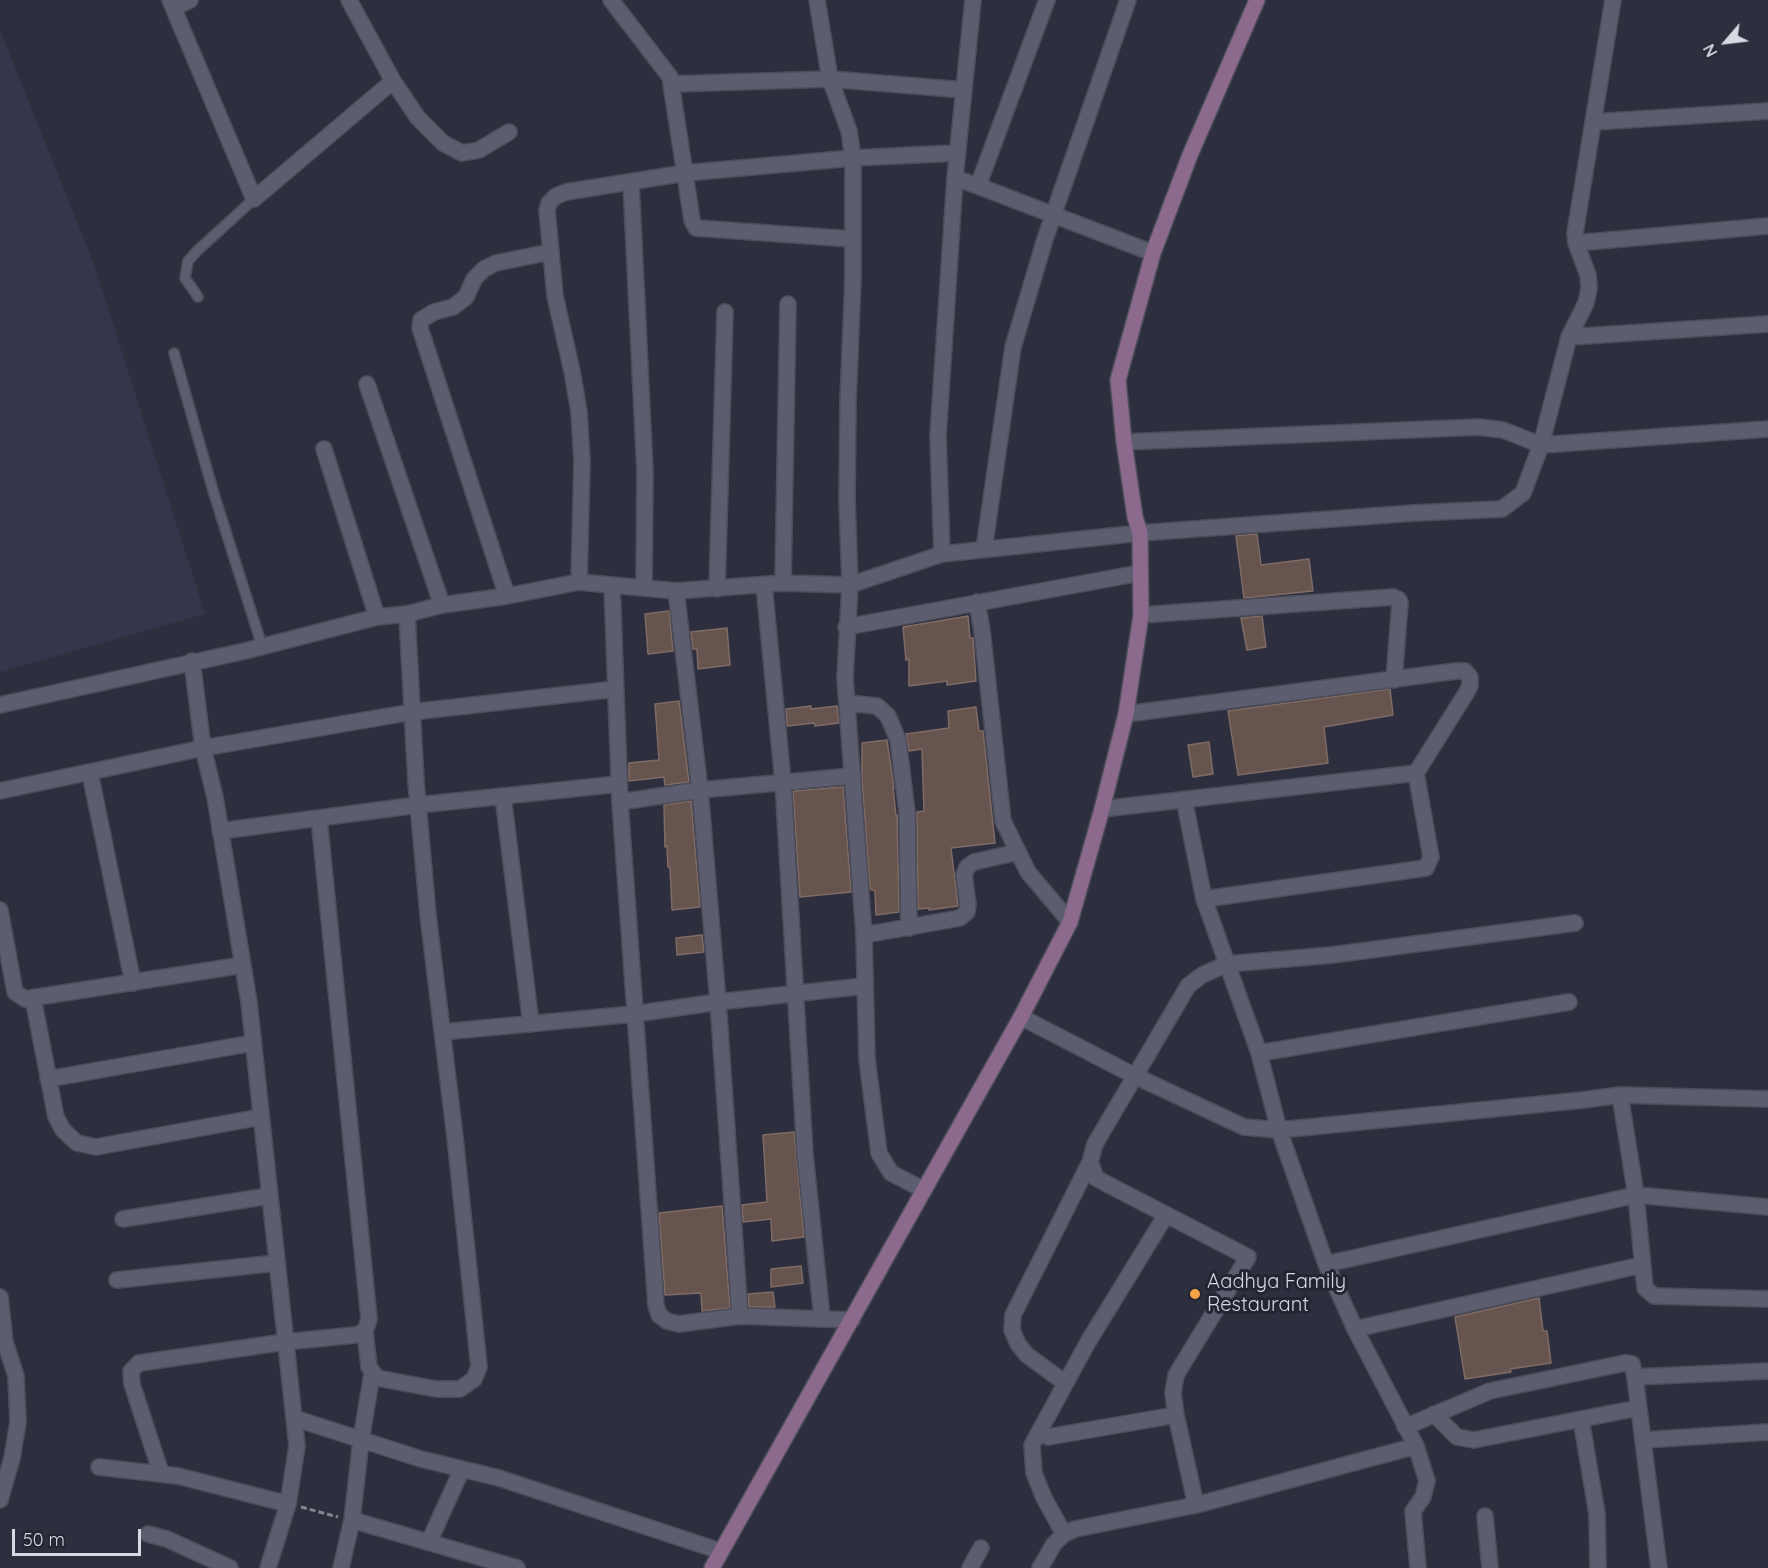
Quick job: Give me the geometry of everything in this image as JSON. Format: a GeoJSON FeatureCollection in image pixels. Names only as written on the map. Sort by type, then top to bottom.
{"type":"FeatureCollection","features":[{"type":"Feature","properties":{"kind":"main road"},"geometry":{"type":"LineString","coordinates":[[712,1568],[1022,1017],[1070,922],[1126,714],[1141,615],[1140,533],[1135,517],[1124,442],[1118,380],[1153,253],[1190,155],[1257,0]]}},
{"type":"Feature","properties":{"kind":"street"},"geometry":{"type":"LineString","coordinates":[[190,0],[172,4],[254,199],[393,81]]}},
{"type":"Feature","properties":{"kind":"street"},"geometry":{"type":"LineString","coordinates":[[349,0],[393,81],[418,118],[443,143],[462,153],[479,150],[509,132]]}},
{"type":"Feature","properties":{"kind":"street"},"geometry":{"type":"LineString","coordinates":[[611,0],[666,70],[672,84],[692,220],[696,228],[852,239]]}},
{"type":"Feature","properties":{"kind":"street"},"geometry":{"type":"LineString","coordinates":[[817,0],[830,79],[849,131],[853,158],[853,278],[847,489],[850,585],[844,678],[864,935],[867,1059],[879,1153],[891,1173],[924,1190]]}},
{"type":"Feature","properties":{"kind":"street"},"geometry":{"type":"LineString","coordinates":[[942,554],[938,436],[956,153],[973,0]]}},
{"type":"Feature","properties":{"kind":"street"},"geometry":{"type":"LineString","coordinates":[[978,186],[1047,0]]}},
{"type":"Feature","properties":{"kind":"street"},"geometry":{"type":"LineString","coordinates":[[984,549],[1013,347],[1053,214],[1128,0]]}},
{"type":"Feature","properties":{"kind":"street"},"geometry":{"type":"LineString","coordinates":[[0,705],[262,646],[377,617],[407,614],[442,605],[507,596],[579,582],[676,591],[783,584],[850,585],[942,554],[984,549],[1140,533],[1414,513],[1495,510],[1511,503],[1523,493],[1541,445],[1569,337],[1586,303],[1589,288],[1588,275],[1576,243],[1575,232],[1613,0]]}},
{"type":"Feature","properties":{"kind":"street"},"geometry":{"type":"LineString","coordinates":[[672,84],[830,79],[964,90]]}},
{"type":"Feature","properties":{"kind":"street"},"geometry":{"type":"LineString","coordinates":[[1593,122],[1768,111]]}},
{"type":"Feature","properties":{"kind":"street"},"geometry":{"type":"LineString","coordinates":[[579,582],[582,461],[579,412],[555,296],[547,210],[549,203],[556,196],[566,192],[685,173],[853,158],[956,153]]}},
{"type":"Feature","properties":{"kind":"street"},"geometry":{"type":"LineString","coordinates":[[955,178],[1153,253]]}},
{"type":"Feature","properties":{"kind":"street"},"geometry":{"type":"LineString","coordinates":[[630,182],[645,472],[644,588]]}},
{"type":"Feature","properties":{"kind":"street"},"geometry":{"type":"LineString","coordinates":[[1576,243],[1768,226]]}},
{"type":"Feature","properties":{"kind":"street"},"geometry":{"type":"LineString","coordinates":[[507,596],[420,328],[421,320],[434,312],[453,307],[466,297],[474,279],[496,262],[550,252]]}},
{"type":"Feature","properties":{"kind":"street"},"geometry":{"type":"LineString","coordinates":[[783,584],[788,304]]}},
{"type":"Feature","properties":{"kind":"street"},"geometry":{"type":"LineString","coordinates":[[717,589],[725,312]]}},
{"type":"Feature","properties":{"kind":"street"},"geometry":{"type":"LineString","coordinates":[[1569,337],[1768,324]]}},
{"type":"Feature","properties":{"kind":"street"},"geometry":{"type":"LineString","coordinates":[[367,384],[442,605]]}},
{"type":"Feature","properties":{"kind":"street"},"geometry":{"type":"LineString","coordinates":[[1124,442],[1478,427],[1503,430],[1541,445],[1768,429]]}},
{"type":"Feature","properties":{"kind":"street"},"geometry":{"type":"LineString","coordinates":[[324,449],[377,617]]}},
{"type":"Feature","properties":{"kind":"street"},"geometry":{"type":"LineString","coordinates":[[846,627],[1140,573]]}},
{"type":"Feature","properties":{"kind":"street"},"geometry":{"type":"LineString","coordinates":[[612,585],[620,802],[656,1305],[659,1315],[667,1321],[679,1324],[740,1316],[852,1320]]}},
{"type":"Feature","properties":{"kind":"street"},"geometry":{"type":"LineString","coordinates":[[764,585],[783,782],[805,1154],[822,1318]]}},
{"type":"Feature","properties":{"kind":"street"},"geometry":{"type":"LineString","coordinates":[[676,591],[700,790],[718,1002],[740,1316]]}},
{"type":"Feature","properties":{"kind":"street"},"geometry":{"type":"LineString","coordinates":[[1141,615],[1398,598],[1401,602],[1394,680]]}},
{"type":"Feature","properties":{"kind":"street"},"geometry":{"type":"LineString","coordinates":[[976,602],[1003,821],[1028,873],[1070,922]]}},
{"type":"Feature","properties":{"kind":"street"},"geometry":{"type":"LineString","coordinates":[[319,818],[369,1318],[364,1332],[369,1367],[377,1378],[436,1389],[460,1389],[474,1379],[479,1367],[428,915],[418,805],[407,614]]}},
{"type":"Feature","properties":{"kind":"street"},"geometry":{"type":"LineString","coordinates":[[192,661],[203,748],[243,965],[297,1446],[288,1504],[268,1568]]}},
{"type":"Feature","properties":{"kind":"street"},"geometry":{"type":"LineString","coordinates":[[1126,714],[1456,671],[1466,671],[1470,677],[1470,686],[1465,695],[1416,772],[1431,857],[1426,868],[1204,899]]}},
{"type":"Feature","properties":{"kind":"street"},"geometry":{"type":"LineString","coordinates":[[0,791],[203,748],[412,712],[616,689]]}},
{"type":"Feature","properties":{"kind":"street"},"geometry":{"type":"LineString","coordinates":[[847,703],[877,706],[888,716],[898,740],[907,812],[909,928]]}},
{"type":"Feature","properties":{"kind":"street"},"geometry":{"type":"LineString","coordinates":[[1102,809],[1416,772]]}},
{"type":"Feature","properties":{"kind":"street"},"geometry":{"type":"LineString","coordinates":[[90,773],[133,982]]}},
{"type":"Feature","properties":{"kind":"street"},"geometry":{"type":"LineString","coordinates":[[620,802],[700,790],[853,776]]}},
{"type":"Feature","properties":{"kind":"street"},"geometry":{"type":"LineString","coordinates":[[220,831],[418,805],[619,784]]}},
{"type":"Feature","properties":{"kind":"street"},"geometry":{"type":"LineString","coordinates":[[503,796],[531,1024]]}},
{"type":"Feature","properties":{"kind":"street"},"geometry":{"type":"LineString","coordinates":[[1184,800],[1204,899],[1259,1053],[1280,1131],[1326,1264],[1355,1329],[1416,1446],[1427,1480],[1424,1497],[1413,1511],[1418,1568]]}},
{"type":"Feature","properties":{"kind":"street"},"geometry":{"type":"LineString","coordinates":[[864,935],[960,918],[967,912],[964,875],[967,867],[974,862],[1018,852]]}},
{"type":"Feature","properties":{"kind":"street"},"geometry":{"type":"LineString","coordinates":[[0,910],[15,992],[25,999],[243,965]]}},
{"type":"Feature","properties":{"kind":"street"},"geometry":{"type":"LineString","coordinates":[[1065,1383],[1028,1355],[1018,1344],[1012,1330],[1013,1315],[1090,1162],[1095,1144],[1188,986],[1202,975],[1227,964],[1332,955],[1575,923]]}},
{"type":"Feature","properties":{"kind":"street"},"geometry":{"type":"LineString","coordinates":[[442,1032],[634,1014],[864,986]]}},
{"type":"Feature","properties":{"kind":"street"},"geometry":{"type":"LineString","coordinates":[[33,998],[56,1117],[63,1130],[78,1143],[96,1147],[261,1117]]}},
{"type":"Feature","properties":{"kind":"street"},"geometry":{"type":"LineString","coordinates":[[1259,1053],[1569,1002]]}},
{"type":"Feature","properties":{"kind":"street"},"geometry":{"type":"LineString","coordinates":[[1022,1017],[1135,1076],[1244,1127],[1280,1131],[1620,1095],[1768,1100]]}},
{"type":"Feature","properties":{"kind":"street"},"geometry":{"type":"LineString","coordinates":[[48,1079],[253,1043]]}},
{"type":"Feature","properties":{"kind":"street"},"geometry":{"type":"LineString","coordinates":[[1620,1095],[1636,1195],[1646,1288],[1654,1296],[1768,1299]]}},
{"type":"Feature","properties":{"kind":"street"},"geometry":{"type":"LineString","coordinates":[[1090,1162],[1096,1178],[1248,1257],[1176,1375],[1173,1393],[1176,1415],[1196,1505]]}},
{"type":"Feature","properties":{"kind":"street"},"geometry":{"type":"LineString","coordinates":[[1326,1264],[1636,1195],[1768,1207]]}},
{"type":"Feature","properties":{"kind":"street"},"geometry":{"type":"LineString","coordinates":[[123,1219],[269,1196]]}},
{"type":"Feature","properties":{"kind":"street"},"geometry":{"type":"LineString","coordinates":[[1064,1534],[1044,1498],[1034,1473],[1032,1444],[1088,1342],[1166,1215]]}},
{"type":"Feature","properties":{"kind":"street"},"geometry":{"type":"LineString","coordinates":[[117,1280],[277,1263]]}},
{"type":"Feature","properties":{"kind":"street"},"geometry":{"type":"LineString","coordinates":[[1355,1329],[1642,1265]]}},
{"type":"Feature","properties":{"kind":"street"},"geometry":{"type":"LineString","coordinates":[[0,1297],[2,1342],[16,1376],[18,1422],[12,1458],[0,1500]]}},
{"type":"Feature","properties":{"kind":"street"},"geometry":{"type":"LineString","coordinates":[[161,1473],[132,1384],[131,1371],[139,1363],[285,1342],[356,1335],[364,1332]]}},
{"type":"Feature","properties":{"kind":"street"},"geometry":{"type":"LineString","coordinates":[[1405,1427],[1490,1391],[1625,1363],[1632,1364],[1659,1568]]}},
{"type":"Feature","properties":{"kind":"street"},"geometry":{"type":"LineString","coordinates":[[1635,1377],[1768,1371]]}},
{"type":"Feature","properties":{"kind":"street"},"geometry":{"type":"LineString","coordinates":[[341,1568],[352,1520],[361,1440],[372,1374]]}},
{"type":"Feature","properties":{"kind":"street"},"geometry":{"type":"LineString","coordinates":[[1434,1414],[1457,1437],[1474,1440],[1638,1408]]}},
{"type":"Feature","properties":{"kind":"street"},"geometry":{"type":"LineString","coordinates":[[1048,1437],[1176,1415]]}},
{"type":"Feature","properties":{"kind":"street"},"geometry":{"type":"LineString","coordinates":[[294,1418],[361,1440],[499,1479],[720,1551]]}},
{"type":"Feature","properties":{"kind":"street"},"geometry":{"type":"LineString","coordinates":[[1581,1419],[1597,1514],[1598,1568]]}},
{"type":"Feature","properties":{"kind":"street"},"geometry":{"type":"LineString","coordinates":[[1643,1440],[1768,1432]]}},
{"type":"Feature","properties":{"kind":"street"},"geometry":{"type":"LineString","coordinates":[[1040,1568],[1054,1544],[1064,1534],[1075,1529],[1196,1505],[1416,1446]]}},
{"type":"Feature","properties":{"kind":"street"},"geometry":{"type":"LineString","coordinates":[[99,1467],[161,1473],[288,1504]]}},
{"type":"Feature","properties":{"kind":"street"},"geometry":{"type":"LineString","coordinates":[[429,1542],[462,1469]]}},
{"type":"Feature","properties":{"kind":"street"},"geometry":{"type":"LineString","coordinates":[[1485,1516],[1490,1568]]}},
{"type":"Feature","properties":{"kind":"street"},"geometry":{"type":"LineString","coordinates":[[352,1520],[516,1568]]}},
{"type":"Feature","properties":{"kind":"street"},"geometry":{"type":"LineString","coordinates":[[148,1534],[166,1539],[230,1568]]}},
{"type":"Feature","properties":{"kind":"street"},"geometry":{"type":"LineString","coordinates":[[970,1568],[981,1548]]}},
{"type":"Feature","properties":{"kind":"lane"},"geometry":{"type":"LineString","coordinates":[[198,297],[185,278],[188,261],[254,199]]}},
{"type":"Feature","properties":{"kind":"lane"},"geometry":{"type":"LineString","coordinates":[[174,353],[214,494],[262,646]]}},
{"type":"Feature","properties":{"kind":"path"},"geometry":{"type":"LineString","coordinates":[[288,1504],[352,1520]]}},
{"type":"Feature","properties":{"kind":"shaded area"},"geometry":{"type":"Polygon","coordinates":[[[0,30],[94,264],[205,614],[0,672],[0,30]]]}},
{"type":"Feature","properties":{"kind":"building"},"geometry":{"type":"Polygon","coordinates":[[[1257,534],[1261,565],[1309,559],[1313,591],[1244,598],[1236,536],[1257,534]]]}},
{"type":"Feature","properties":{"kind":"building"},"geometry":{"type":"Polygon","coordinates":[[[669,611],[673,651],[648,654],[645,614],[669,611]]]}},
{"type":"Feature","properties":{"kind":"building"},"geometry":{"type":"Polygon","coordinates":[[[968,616],[970,638],[973,638],[976,681],[947,685],[947,681],[909,686],[909,659],[906,660],[903,627],[968,616]]]}},
{"type":"Feature","properties":{"kind":"building"},"geometry":{"type":"Polygon","coordinates":[[[1262,616],[1266,647],[1247,650],[1241,618],[1262,616]]]}},
{"type":"Feature","properties":{"kind":"building"},"geometry":{"type":"Polygon","coordinates":[[[727,628],[730,665],[698,669],[697,649],[693,649],[691,632],[727,628]]]}},
{"type":"Feature","properties":{"kind":"building"},"geometry":{"type":"Polygon","coordinates":[[[1390,689],[1393,715],[1324,727],[1328,763],[1238,775],[1228,711],[1390,689]]]}},
{"type":"Feature","properties":{"kind":"building"},"geometry":{"type":"Polygon","coordinates":[[[679,701],[689,782],[665,785],[664,777],[629,781],[629,763],[659,760],[655,704],[679,701]]]}},
{"type":"Feature","properties":{"kind":"building"},"geometry":{"type":"Polygon","coordinates":[[[811,706],[811,709],[837,706],[839,723],[787,726],[786,709],[811,706]]]}},
{"type":"Feature","properties":{"kind":"building"},"geometry":{"type":"Polygon","coordinates":[[[976,707],[979,731],[983,731],[995,843],[951,848],[958,906],[929,910],[929,908],[918,909],[917,812],[924,811],[922,749],[909,751],[906,734],[949,728],[948,711],[976,707]]]}},
{"type":"Feature","properties":{"kind":"building"},"geometry":{"type":"Polygon","coordinates":[[[887,740],[897,815],[899,912],[876,915],[875,891],[870,889],[862,780],[862,743],[887,740]]]}},
{"type":"Feature","properties":{"kind":"building"},"geometry":{"type":"Polygon","coordinates":[[[1209,742],[1213,774],[1193,777],[1188,745],[1209,742]]]}},
{"type":"Feature","properties":{"kind":"building"},"geometry":{"type":"Polygon","coordinates":[[[843,787],[851,892],[800,897],[793,791],[843,787]]]}},
{"type":"Feature","properties":{"kind":"building"},"geometry":{"type":"Polygon","coordinates":[[[691,801],[700,907],[672,910],[670,867],[668,867],[667,846],[665,847],[664,805],[691,801]]]}},
{"type":"Feature","properties":{"kind":"building"},"geometry":{"type":"Polygon","coordinates":[[[702,935],[704,952],[677,955],[676,938],[702,935]]]}},
{"type":"Feature","properties":{"kind":"building"},"geometry":{"type":"Polygon","coordinates":[[[794,1132],[804,1237],[772,1241],[771,1219],[743,1222],[742,1205],[767,1202],[763,1135],[794,1132]]]}},
{"type":"Feature","properties":{"kind":"building"},"geometry":{"type":"Polygon","coordinates":[[[722,1206],[730,1308],[702,1311],[701,1293],[665,1295],[659,1213],[722,1206]]]}},
{"type":"Feature","properties":{"kind":"building"},"geometry":{"type":"Polygon","coordinates":[[[801,1266],[803,1283],[771,1287],[771,1269],[801,1266]]]}},
{"type":"Feature","properties":{"kind":"building"},"geometry":{"type":"Polygon","coordinates":[[[773,1292],[775,1307],[749,1307],[748,1294],[773,1292]]]}},
{"type":"Feature","properties":{"kind":"building"},"geometry":{"type":"Polygon","coordinates":[[[1539,1298],[1543,1331],[1547,1331],[1551,1363],[1465,1379],[1455,1317],[1539,1298]]]}},
{"type":"Feature","properties":{"kind":"place","name":"Aadhya Family Restaurant"},"geometry":{"type":"Point","coordinates":[1195,1294]}}]}
